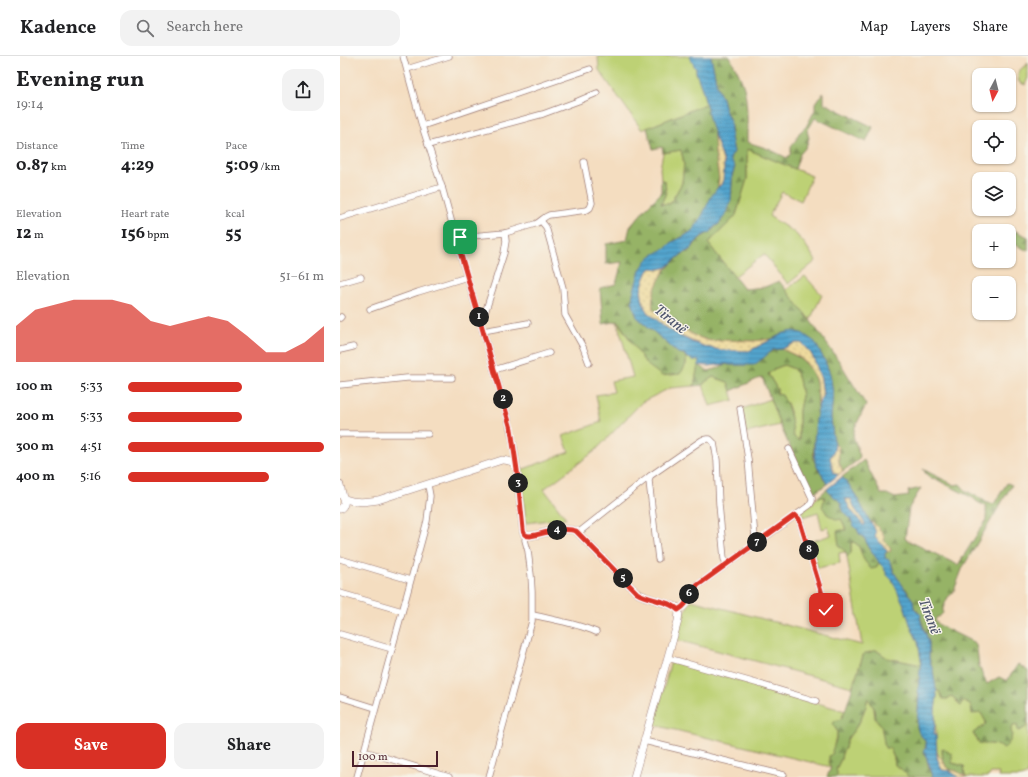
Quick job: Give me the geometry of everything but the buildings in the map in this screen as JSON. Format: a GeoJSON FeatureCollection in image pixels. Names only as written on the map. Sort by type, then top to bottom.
{"type":"FeatureCollection","features":[{"type":"Feature","properties":{"kind":"street"},"geometry":{"type":"LineString","coordinates":[[403,56],[422,126],[442,186],[508,418],[514,446],[523,532],[526,536],[525,540],[532,581],[533,615],[489,777]]}},
{"type":"Feature","properties":{"kind":"street"},"geometry":{"type":"LineString","coordinates":[[407,69],[449,56]]}},
{"type":"Feature","properties":{"kind":"street"},"geometry":{"type":"LineString","coordinates":[[422,126],[590,69]]}},
{"type":"Feature","properties":{"kind":"street"},"geometry":{"type":"LineString","coordinates":[[428,145],[543,114],[597,93]]}},
{"type":"Feature","properties":{"kind":"street"},"geometry":{"type":"LineString","coordinates":[[456,238],[505,233],[535,224],[549,215],[587,210],[592,206],[592,203],[584,162]]}},
{"type":"Feature","properties":{"kind":"street"},"geometry":{"type":"LineString","coordinates":[[340,218],[442,186]]}},
{"type":"Feature","properties":{"kind":"street"},"geometry":{"type":"LineString","coordinates":[[541,221],[546,227],[564,288],[565,315],[583,347],[589,363]]}},
{"type":"Feature","properties":{"kind":"street"},"geometry":{"type":"LineString","coordinates":[[479,317],[483,316],[485,313],[504,253],[506,241],[505,233]]}},
{"type":"Feature","properties":{"kind":"street"},"geometry":{"type":"LineString","coordinates":[[340,283],[361,276]]}},
{"type":"Feature","properties":{"kind":"street"},"geometry":{"type":"LineString","coordinates":[[370,309],[467,277]]}},
{"type":"Feature","properties":{"kind":"street"},"geometry":{"type":"LineString","coordinates":[[483,331],[528,322]]}},
{"type":"Feature","properties":{"kind":"street"},"geometry":{"type":"LineString","coordinates":[[340,350],[353,347]]}},
{"type":"Feature","properties":{"kind":"street"},"geometry":{"type":"LineString","coordinates":[[494,370],[548,353]]}},
{"type":"Feature","properties":{"kind":"street"},"geometry":{"type":"LineString","coordinates":[[340,385],[407,378],[452,378]]}},
{"type":"Feature","properties":{"kind":"street"},"geometry":{"type":"LineString","coordinates":[[740,408],[748,459],[755,538],[757,542]]}},
{"type":"Feature","properties":{"kind":"street"},"geometry":{"type":"LineString","coordinates":[[340,434],[428,434]]}},
{"type":"Feature","properties":{"kind":"street"},"geometry":{"type":"LineString","coordinates":[[578,533],[650,476],[702,440],[712,440],[717,460],[724,559],[727,564]]}},
{"type":"Feature","properties":{"kind":"street"},"geometry":{"type":"LineString","coordinates":[[340,486],[342,501],[359,502],[378,500],[508,458],[513,451],[514,446]]}},
{"type":"Feature","properties":{"kind":"street"},"geometry":{"type":"LineString","coordinates":[[678,610],[686,603],[691,590],[810,505],[812,498],[789,449]]}},
{"type":"Feature","properties":{"kind":"street"},"geometry":{"type":"LineString","coordinates":[[502,460],[513,462],[517,470]]}},
{"type":"Feature","properties":{"kind":"street"},"geometry":{"type":"LineString","coordinates":[[650,476],[649,482],[658,560]]}},
{"type":"Feature","properties":{"kind":"street"},"geometry":{"type":"LineString","coordinates":[[357,777],[427,521],[430,496],[428,485]]}},
{"type":"Feature","properties":{"kind":"street"},"geometry":{"type":"LineString","coordinates":[[795,515],[799,519],[801,525],[826,610]]}},
{"type":"Feature","properties":{"kind":"street"},"geometry":{"type":"LineString","coordinates":[[526,536],[566,529],[572,530],[578,533],[637,593],[674,606],[678,610],[678,621],[634,777]]}},
{"type":"Feature","properties":{"kind":"street"},"geometry":{"type":"LineString","coordinates":[[340,559],[410,580]]}},
{"type":"Feature","properties":{"kind":"street"},"geometry":{"type":"LineString","coordinates":[[340,593],[402,611]]}},
{"type":"Feature","properties":{"kind":"street"},"geometry":{"type":"LineString","coordinates":[[533,615],[572,623],[596,632]]}},
{"type":"Feature","properties":{"kind":"street"},"geometry":{"type":"LineString","coordinates":[[340,634],[392,649]]}},
{"type":"Feature","properties":{"kind":"street"},"geometry":{"type":"LineString","coordinates":[[668,658],[816,701]]}},
{"type":"Feature","properties":{"kind":"street"},"geometry":{"type":"LineString","coordinates":[[340,697],[375,708]]}},
{"type":"Feature","properties":{"kind":"street"},"geometry":{"type":"LineString","coordinates":[[644,741],[784,775]]}},
{"type":"Feature","properties":{"kind":"street"},"geometry":{"type":"LineString","coordinates":[[364,751],[449,777]]}},
{"type":"Feature","properties":{"kind":"green space"},"geometry":{"type":"Polygon","coordinates":[[[598,56],[689,56],[696,69],[706,104],[642,130],[599,70],[598,56]]]}},
{"type":"Feature","properties":{"kind":"green space"},"geometry":{"type":"Polygon","coordinates":[[[711,56],[729,56],[736,68],[744,88],[746,101],[747,142],[769,149],[787,158],[791,153],[791,146],[799,133],[806,127],[815,110],[815,103],[824,93],[824,103],[873,127],[866,142],[815,118],[807,131],[809,138],[806,147],[800,154],[795,169],[747,149],[747,179],[736,215],[708,243],[744,289],[765,287],[779,281],[810,320],[839,361],[866,405],[855,427],[853,436],[860,456],[858,460],[843,471],[839,463],[838,447],[835,444],[833,436],[831,417],[833,394],[830,374],[825,361],[814,342],[802,333],[784,333],[772,339],[753,341],[710,341],[695,336],[653,309],[653,294],[664,272],[675,260],[690,250],[696,242],[719,224],[732,187],[735,167],[730,160],[734,152],[730,121],[717,86],[711,56]]]}},
{"type":"Feature","properties":{"kind":"green space"},"geometry":{"type":"Polygon","coordinates":[[[1028,62],[1028,78],[1025,85],[1019,82],[1019,74],[1020,70],[1026,66],[1028,62]]]}},
{"type":"Feature","properties":{"kind":"green space"},"geometry":{"type":"Polygon","coordinates":[[[706,104],[714,135],[719,178],[718,187],[693,230],[660,251],[632,301],[637,317],[678,353],[684,354],[686,364],[680,374],[662,376],[646,364],[618,321],[603,324],[600,288],[616,284],[622,262],[606,264],[606,244],[627,240],[630,227],[661,193],[661,180],[665,181],[666,193],[661,204],[670,204],[682,183],[684,163],[681,150],[663,153],[662,147],[653,149],[647,128],[706,104]]]}},
{"type":"Feature","properties":{"kind":"green space"},"geometry":{"type":"Polygon","coordinates":[[[747,149],[812,176],[801,201],[782,192],[769,216],[795,233],[805,244],[816,261],[788,284],[764,254],[734,277],[708,243],[736,215],[747,179],[747,149]]]}},
{"type":"Feature","properties":{"kind":"green space"},"geometry":{"type":"Polygon","coordinates":[[[681,150],[684,163],[682,183],[670,204],[661,204],[666,193],[665,181],[661,180],[660,168],[663,153],[681,150]]]}},
{"type":"Feature","properties":{"kind":"green space"},"geometry":{"type":"Polygon","coordinates":[[[1016,231],[1028,237],[1028,251],[1016,245],[1016,231]]]}},
{"type":"Feature","properties":{"kind":"green space"},"geometry":{"type":"Polygon","coordinates":[[[805,276],[822,295],[810,320],[786,290],[805,276]]]}},
{"type":"Feature","properties":{"kind":"green space"},"geometry":{"type":"Polygon","coordinates":[[[617,321],[631,341],[686,365],[686,357],[699,361],[694,386],[670,388],[642,402],[595,451],[544,489],[566,518],[526,523],[521,470],[569,452],[563,436],[601,422],[596,395],[614,392],[611,381],[633,377],[617,321]]]}},
{"type":"Feature","properties":{"kind":"green space"},"geometry":{"type":"Polygon","coordinates":[[[782,349],[798,357],[809,366],[815,377],[818,404],[814,460],[827,484],[814,493],[804,478],[780,425],[762,377],[731,391],[728,382],[713,377],[703,385],[694,386],[698,365],[708,371],[726,364],[747,365],[773,350],[782,349]],[[784,365],[774,369],[768,374],[777,389],[777,394],[782,395],[785,400],[790,415],[793,436],[799,441],[799,410],[802,396],[799,379],[794,369],[784,365]]]}},
{"type":"Feature","properties":{"kind":"green space"},"geometry":{"type":"Polygon","coordinates":[[[784,365],[794,369],[799,379],[802,396],[799,410],[799,441],[793,436],[790,411],[787,403],[777,394],[777,389],[768,374],[774,369],[784,365]]]}},
{"type":"Feature","properties":{"kind":"green space"},"geometry":{"type":"Polygon","coordinates":[[[713,377],[728,382],[734,400],[710,406],[703,385],[713,377]]]}},
{"type":"Feature","properties":{"kind":"green space"},"geometry":{"type":"Polygon","coordinates":[[[770,399],[780,425],[746,433],[742,409],[770,399]]]}},
{"type":"Feature","properties":{"kind":"green space"},"geometry":{"type":"Polygon","coordinates":[[[864,460],[881,494],[887,494],[895,498],[909,496],[908,491],[921,488],[909,508],[905,539],[958,565],[985,523],[986,506],[936,479],[931,478],[923,469],[955,485],[960,484],[966,491],[987,503],[994,504],[1007,483],[1012,485],[963,567],[953,593],[948,597],[943,608],[943,613],[936,618],[935,621],[941,626],[975,643],[979,666],[987,684],[999,677],[1007,681],[1018,664],[1028,671],[1028,724],[1025,728],[1018,731],[1017,725],[1013,726],[1011,729],[1011,739],[1004,748],[993,744],[980,744],[973,733],[985,725],[986,722],[981,713],[972,714],[971,706],[965,702],[962,702],[961,706],[952,696],[947,699],[943,699],[939,691],[935,690],[933,670],[929,658],[929,642],[918,611],[914,608],[913,600],[895,574],[892,565],[885,558],[884,552],[887,552],[882,533],[872,522],[871,523],[852,490],[842,477],[864,460]]]}},
{"type":"Feature","properties":{"kind":"green space"},"geometry":{"type":"Polygon","coordinates":[[[827,489],[839,501],[844,512],[860,535],[863,536],[879,562],[876,568],[871,569],[864,560],[860,548],[854,542],[851,542],[851,553],[847,557],[846,552],[839,546],[837,531],[846,530],[844,524],[841,519],[837,520],[827,514],[822,507],[825,497],[818,497],[827,489]]]}},
{"type":"Feature","properties":{"kind":"green space"},"geometry":{"type":"Polygon","coordinates":[[[818,497],[825,497],[824,509],[827,514],[838,517],[844,524],[846,534],[846,552],[839,553],[840,563],[818,568],[810,542],[831,535],[828,527],[822,529],[818,512],[803,517],[802,512],[818,497]]]}},
{"type":"Feature","properties":{"kind":"green space"},"geometry":{"type":"Polygon","coordinates":[[[851,542],[858,545],[861,552],[876,568],[879,562],[887,575],[892,579],[918,642],[921,665],[887,658],[876,650],[864,653],[852,687],[677,640],[683,615],[691,600],[862,645],[847,557],[851,553],[851,542]]]}},
{"type":"Feature","properties":{"kind":"green space"},"geometry":{"type":"Polygon","coordinates":[[[876,650],[887,658],[921,665],[918,690],[917,727],[926,743],[924,754],[927,758],[933,777],[909,777],[895,765],[890,748],[885,748],[881,725],[875,718],[874,708],[868,698],[859,723],[848,738],[842,753],[836,769],[837,776],[827,777],[831,767],[829,764],[829,756],[833,753],[832,751],[837,737],[837,731],[833,724],[835,721],[841,719],[845,711],[864,653],[876,650]]]}},
{"type":"Feature","properties":{"kind":"green space"},"geometry":{"type":"Polygon","coordinates":[[[671,661],[845,711],[841,719],[835,721],[837,737],[829,764],[831,767],[654,725],[671,661]]]}},
{"type":"Feature","properties":{"kind":"green space"},"geometry":{"type":"Polygon","coordinates":[[[935,690],[939,691],[941,695],[947,699],[952,696],[961,706],[962,702],[964,701],[971,706],[976,714],[981,712],[986,722],[985,725],[973,734],[980,744],[986,743],[999,745],[1012,735],[1011,729],[1013,726],[1017,725],[1018,731],[1028,724],[1028,774],[1021,777],[998,777],[999,773],[991,773],[988,777],[966,777],[964,766],[952,763],[948,753],[944,749],[942,752],[943,760],[937,752],[935,711],[937,695],[935,690]]]}},
{"type":"Feature","properties":{"kind":"green space"},"geometry":{"type":"Polygon","coordinates":[[[868,697],[874,708],[875,718],[881,725],[882,731],[894,758],[895,765],[909,777],[836,777],[836,769],[848,738],[859,723],[868,697]]]}},
{"type":"Feature","properties":{"kind":"green space"},"geometry":{"type":"Polygon","coordinates":[[[942,748],[952,754],[952,763],[964,766],[965,776],[946,767],[943,760],[942,748]]]}},
{"type":"Feature","properties":{"kind":"sand"},"geometry":{"type":"Polygon","coordinates":[[[714,135],[723,162],[724,170],[722,182],[718,187],[719,178],[714,135]]]}},
{"type":"Feature","properties":{"kind":"sand"},"geometry":{"type":"Polygon","coordinates":[[[667,267],[654,292],[652,303],[653,309],[695,336],[710,341],[753,341],[772,339],[749,351],[720,350],[706,347],[678,335],[667,328],[647,312],[643,303],[641,291],[648,271],[651,268],[660,269],[667,267]]]}},
{"type":"Feature","properties":{"kind":"sand"},"geometry":{"type":"Polygon","coordinates":[[[795,343],[801,343],[806,346],[814,359],[820,375],[822,390],[822,398],[819,404],[816,381],[811,370],[799,357],[782,349],[795,343]]]}},
{"type":"Feature","properties":{"kind":"sand"},"geometry":{"type":"Polygon","coordinates":[[[835,444],[838,447],[839,463],[843,471],[838,475],[834,473],[830,458],[835,444]]]}},
{"type":"Feature","properties":{"kind":"sand"},"geometry":{"type":"Polygon","coordinates":[[[845,499],[851,499],[855,509],[865,524],[864,526],[851,510],[845,499]]]}},
{"type":"Feature","properties":{"kind":"sand"},"geometry":{"type":"Polygon","coordinates":[[[872,522],[882,533],[884,540],[891,551],[887,552],[875,537],[875,530],[871,523],[872,522]]]}},
{"type":"Feature","properties":{"kind":"sand"},"geometry":{"type":"Polygon","coordinates":[[[937,752],[946,767],[966,777],[958,777],[950,771],[942,770],[937,758],[937,752]]]}},
{"type":"Feature","properties":{"kind":"water"},"geometry":{"type":"Polygon","coordinates":[[[689,56],[711,56],[717,86],[730,121],[734,152],[730,160],[735,167],[732,175],[731,201],[719,224],[714,227],[711,232],[702,236],[691,249],[682,254],[667,267],[660,269],[651,268],[648,271],[641,291],[643,303],[647,312],[667,328],[692,342],[706,347],[720,350],[749,351],[784,333],[794,331],[802,333],[815,342],[830,374],[833,394],[831,417],[835,444],[830,458],[834,473],[838,475],[827,484],[815,462],[814,441],[816,420],[819,404],[823,394],[821,379],[814,359],[806,347],[801,343],[795,343],[782,349],[773,350],[754,365],[698,365],[699,361],[692,360],[684,354],[678,353],[637,317],[632,301],[640,270],[651,256],[665,249],[671,243],[693,230],[700,220],[711,197],[721,185],[723,180],[724,162],[711,126],[696,69],[689,56]]]}},
{"type":"Feature","properties":{"kind":"water"},"geometry":{"type":"Polygon","coordinates":[[[842,477],[850,487],[874,528],[876,534],[875,537],[886,549],[887,552],[885,552],[885,558],[889,560],[895,574],[913,600],[914,608],[921,615],[920,618],[922,625],[929,642],[929,658],[933,670],[937,695],[934,733],[936,736],[937,758],[942,770],[950,771],[958,777],[933,777],[927,758],[923,751],[926,748],[926,743],[917,727],[918,690],[921,660],[918,642],[904,605],[892,580],[887,575],[863,536],[860,535],[844,512],[839,501],[827,489],[842,477]],[[845,499],[851,510],[864,526],[865,524],[855,509],[851,499],[845,499]]]}},
{"type":"Feature","properties":{"kind":"route"},"geometry":{"type":"LineString","coordinates":[[460,237],[456,238],[511,429],[524,534],[526,536],[530,536],[566,529],[576,531],[637,593],[677,607],[678,610],[686,603],[691,590],[795,515],[799,519],[801,525],[826,610]]}},
{"type":"Feature","properties":{"kind":"water label","name":"Tiranë"},"geometry":{"type":"Point","coordinates":[671,319]}},
{"type":"Feature","properties":{"kind":"water label","name":"Tiranë"},"geometry":{"type":"Point","coordinates":[930,616]}}]}
